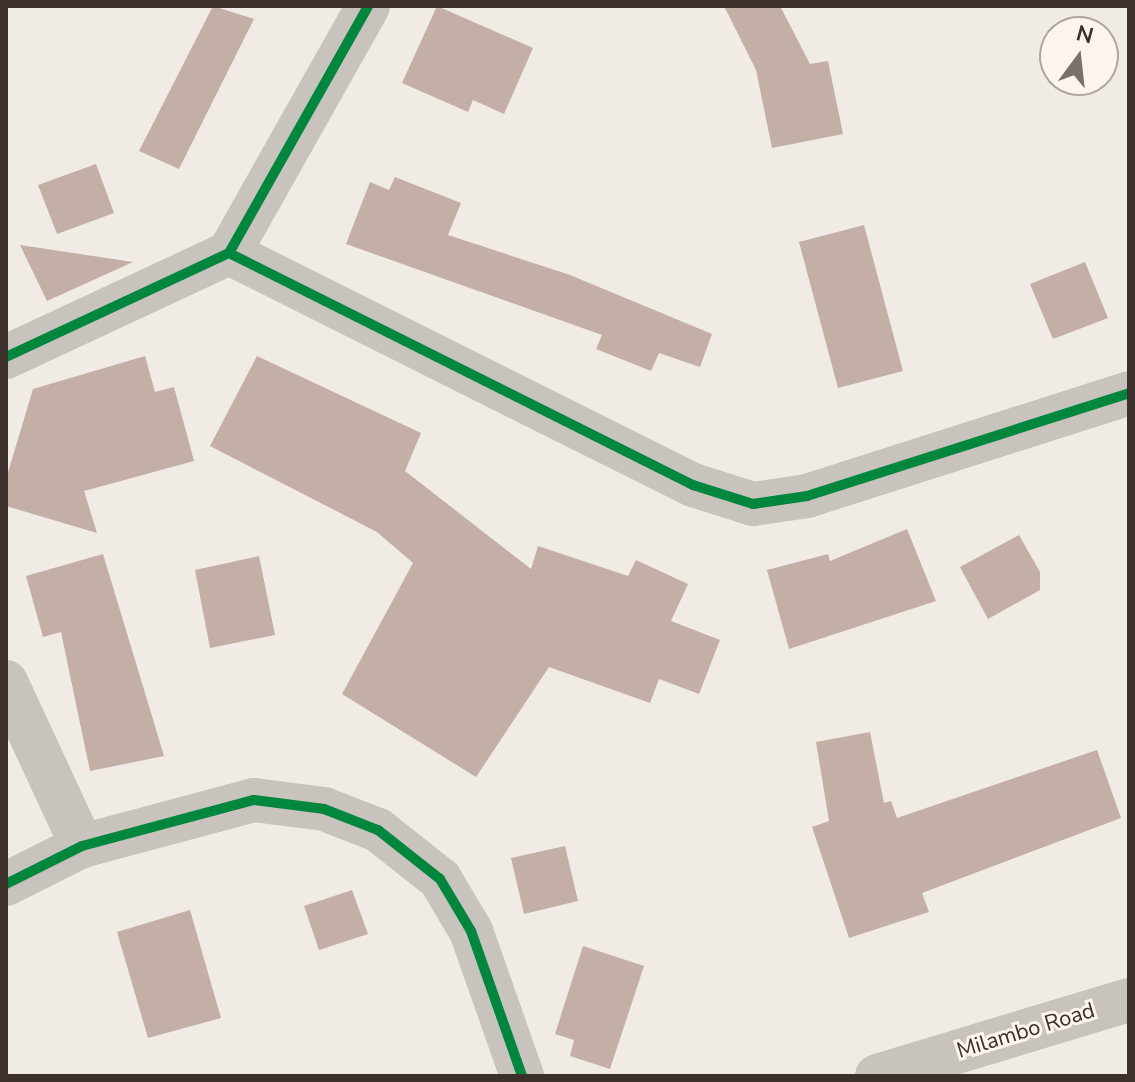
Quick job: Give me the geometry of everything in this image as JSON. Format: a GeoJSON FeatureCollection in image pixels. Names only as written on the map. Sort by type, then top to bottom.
{"type":"FeatureCollection","features":[{"type":"Feature","properties":{"kind":"street"},"geometry":{"type":"LineString","coordinates":[[6,357],[229,253],[368,6]]}},
{"type":"Feature","properties":{"kind":"street"},"geometry":{"type":"LineString","coordinates":[[229,253],[693,485],[753,504],[807,496],[1129,393]]}},
{"type":"Feature","properties":{"kind":"street"},"geometry":{"type":"LineString","coordinates":[[6,682],[82,846]]}},
{"type":"Feature","properties":{"kind":"street"},"geometry":{"type":"LineString","coordinates":[[6,884],[82,846],[254,800],[324,809],[378,830],[440,879],[471,931],[522,1076]]}},
{"type":"Feature","properties":{"kind":"street","name":"Milambo Road"},"geometry":{"type":"LineString","coordinates":[[877,1076],[1129,1000]]}},
{"type":"Feature","properties":{"kind":"building"},"geometry":{"type":"Polygon","coordinates":[[[213,6],[254,19],[179,169],[139,151],[213,6]]]}},
{"type":"Feature","properties":{"kind":"building"},"geometry":{"type":"Polygon","coordinates":[[[437,6],[533,48],[504,114],[473,100],[468,112],[402,83],[437,6]]]}},
{"type":"Feature","properties":{"kind":"building"},"geometry":{"type":"Polygon","coordinates":[[[724,6],[780,6],[810,64],[828,61],[843,134],[772,148],[756,70],[724,6]]]}},
{"type":"Feature","properties":{"kind":"building"},"geometry":{"type":"Polygon","coordinates":[[[96,164],[114,213],[57,234],[38,185],[96,164]]]}},
{"type":"Feature","properties":{"kind":"building"},"geometry":{"type":"Polygon","coordinates":[[[395,177],[461,203],[448,235],[570,275],[712,334],[700,367],[659,353],[651,371],[596,349],[602,335],[346,244],[370,182],[389,190],[395,177]]]}},
{"type":"Feature","properties":{"kind":"building"},"geometry":{"type":"Polygon","coordinates":[[[864,225],[903,371],[838,388],[799,242],[864,225]]]}},
{"type":"Feature","properties":{"kind":"building"},"geometry":{"type":"Polygon","coordinates":[[[20,245],[133,262],[47,301],[20,245]]]}},
{"type":"Feature","properties":{"kind":"building"},"geometry":{"type":"Polygon","coordinates":[[[1085,262],[1108,318],[1053,339],[1030,284],[1085,262]]]}},
{"type":"Feature","properties":{"kind":"building"},"geometry":{"type":"Polygon","coordinates":[[[145,356],[155,392],[174,387],[194,461],[84,491],[97,533],[6,506],[6,479],[33,389],[145,356]]]}},
{"type":"Feature","properties":{"kind":"building"},"geometry":{"type":"Polygon","coordinates":[[[257,356],[421,433],[405,471],[531,569],[538,546],[628,576],[636,560],[688,584],[671,621],[720,640],[699,694],[659,679],[650,703],[549,667],[476,777],[342,694],[413,563],[377,532],[210,446],[257,356]]]}},
{"type":"Feature","properties":{"kind":"building"},"geometry":{"type":"Polygon","coordinates":[[[907,529],[936,601],[789,649],[767,570],[828,554],[830,561],[907,529]]]}},
{"type":"Feature","properties":{"kind":"building"},"geometry":{"type":"Polygon","coordinates":[[[1019,535],[1040,572],[1040,590],[988,619],[960,567],[1019,535]]]}},
{"type":"Feature","properties":{"kind":"building"},"geometry":{"type":"Polygon","coordinates":[[[103,554],[164,756],[90,771],[61,632],[43,637],[26,576],[103,554]]]}},
{"type":"Feature","properties":{"kind":"building"},"geometry":{"type":"Polygon","coordinates":[[[259,556],[275,635],[210,648],[195,570],[259,556]]]}},
{"type":"Feature","properties":{"kind":"building"},"geometry":{"type":"Polygon","coordinates":[[[870,732],[884,803],[891,801],[897,818],[1097,750],[1121,818],[922,893],[929,912],[849,938],[812,827],[829,821],[816,742],[870,732]]]}},
{"type":"Feature","properties":{"kind":"building"},"geometry":{"type":"Polygon","coordinates":[[[565,846],[578,901],[524,914],[511,858],[565,846]]]}},
{"type":"Feature","properties":{"kind":"building"},"geometry":{"type":"Polygon","coordinates":[[[352,890],[368,934],[319,950],[304,906],[352,890]]]}},
{"type":"Feature","properties":{"kind":"building"},"geometry":{"type":"Polygon","coordinates":[[[190,910],[221,1018],[148,1038],[117,932],[190,910]]]}},
{"type":"Feature","properties":{"kind":"building"},"geometry":{"type":"Polygon","coordinates":[[[583,946],[644,966],[610,1069],[570,1056],[574,1040],[555,1034],[583,946]]]}},
{"type":"Feature","properties":{"kind":"cycle path"},"geometry":{"type":"LineString","coordinates":[[6,357],[229,253],[368,6]]}},
{"type":"Feature","properties":{"kind":"cycle path"},"geometry":{"type":"LineString","coordinates":[[229,253],[693,485],[753,504],[807,496],[1129,393]]}},
{"type":"Feature","properties":{"kind":"cycle path"},"geometry":{"type":"LineString","coordinates":[[6,884],[82,846],[254,800],[324,809],[378,830],[440,879],[471,931],[522,1076]]}}]}
